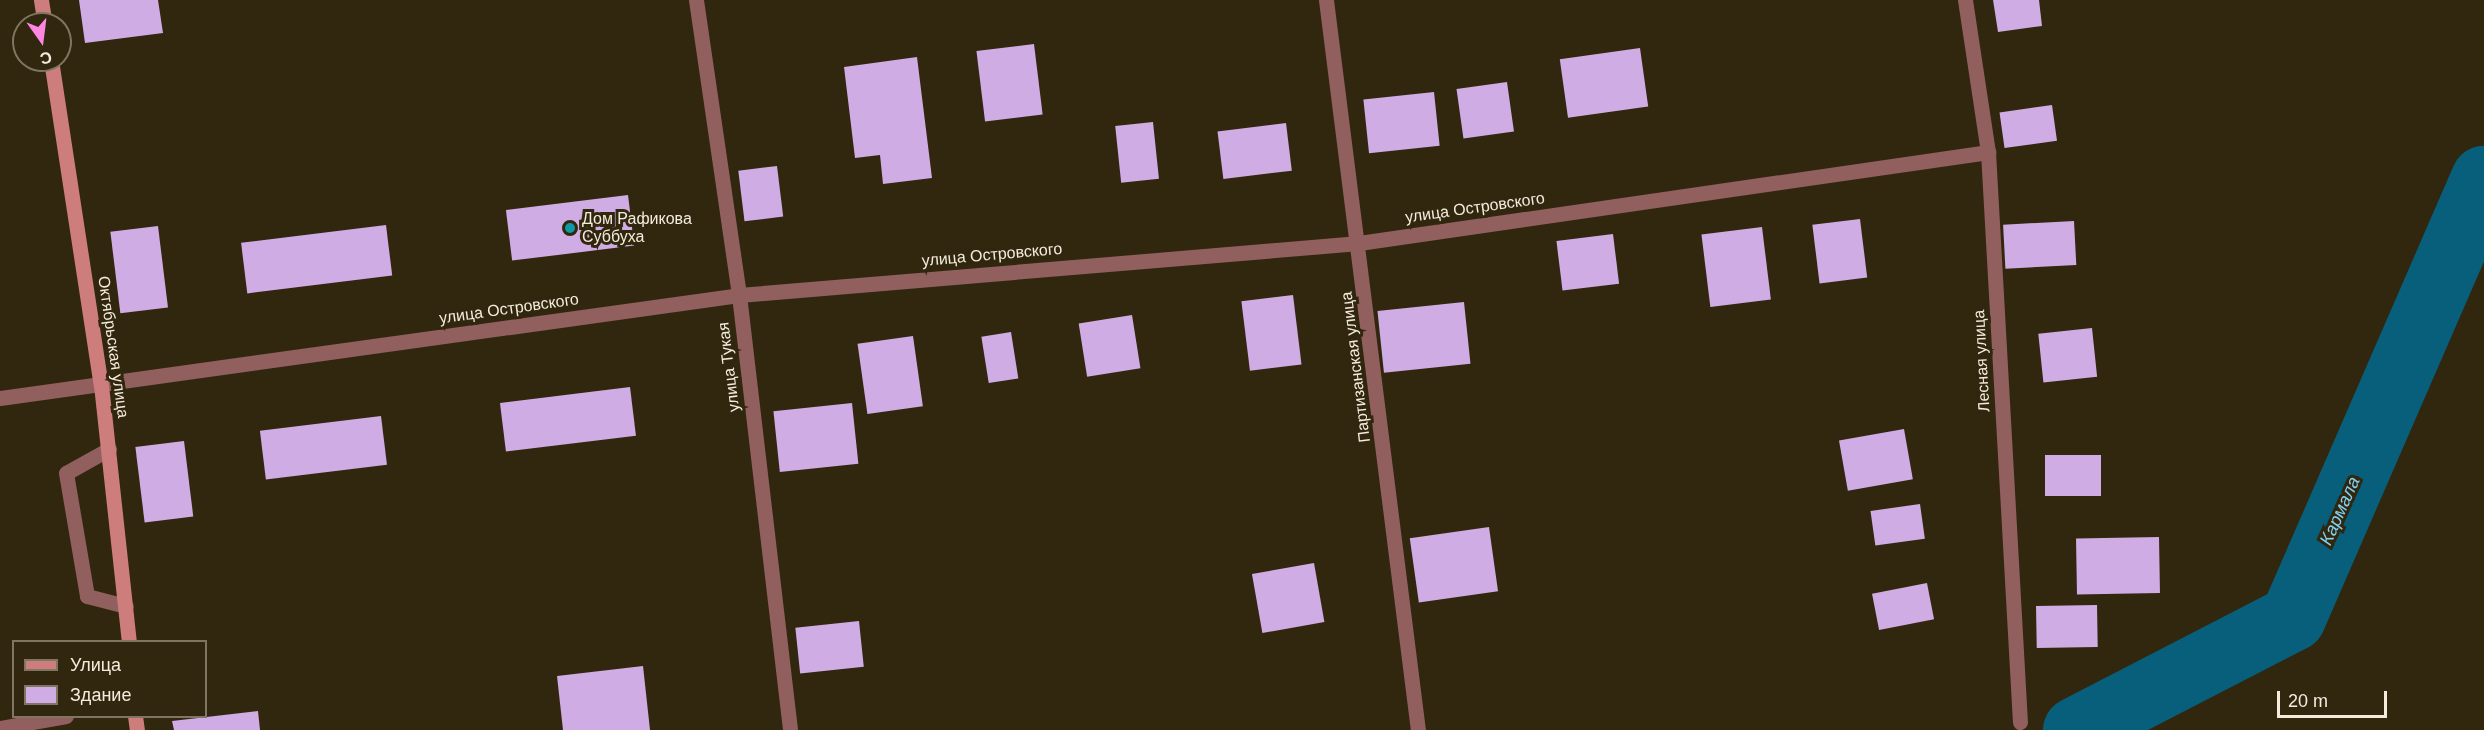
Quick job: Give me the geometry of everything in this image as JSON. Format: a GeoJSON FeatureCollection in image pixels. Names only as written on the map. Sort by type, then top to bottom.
{"type":"FeatureCollection","features":[{"type":"Feature","properties":{"kind":"main road","name":"Октябрьская улица"},"geometry":{"type":"LineString","coordinates":[[53,72],[101,385],[129,640]]}},
{"type":"Feature","properties":{"kind":"street","name":"улица Тукая"},"geometry":{"type":"LineString","coordinates":[[696,0],[738,295],[790,730]]}},
{"type":"Feature","properties":{"kind":"street","name":"Партизанская улица"},"geometry":{"type":"LineString","coordinates":[[1326,0],[1359,243],[1418,730]]}},
{"type":"Feature","properties":{"kind":"street","name":"Лесная улица"},"geometry":{"type":"LineString","coordinates":[[1965,0],[1988,152],[2020,722]]}},
{"type":"Feature","properties":{"kind":"street","name":"улица Островского"},"geometry":{"type":"LineString","coordinates":[[0,398],[738,295],[1359,243],[1988,152]]}},
{"type":"Feature","properties":{"kind":"street"},"geometry":{"type":"LineString","coordinates":[[109,449],[66,473],[87,596],[126,606]]}},
{"type":"Feature","properties":{"kind":"street"},"geometry":{"type":"LineString","coordinates":[[0,728],[60,718]]}},
{"type":"Feature","properties":{"kind":"building"},"geometry":{"type":"Polygon","coordinates":[[[79,0],[158,0],[163,33],[85,43],[79,0]]]}},
{"type":"Feature","properties":{"kind":"building"},"geometry":{"type":"Polygon","coordinates":[[[1993,0],[2039,0],[2042,26],[1998,32],[1993,0]]]}},
{"type":"Feature","properties":{"kind":"building"},"geometry":{"type":"Polygon","coordinates":[[[1034,44],[1043,114],[985,122],[976,51],[1034,44]]]}},
{"type":"Feature","properties":{"kind":"building"},"geometry":{"type":"Polygon","coordinates":[[[1640,48],[1648,106],[1568,118],[1560,59],[1640,48]]]}},
{"type":"Feature","properties":{"kind":"building"},"geometry":{"type":"Polygon","coordinates":[[[917,57],[932,178],[883,184],[880,155],[855,158],[844,67],[917,57]]]}},
{"type":"Feature","properties":{"kind":"building"},"geometry":{"type":"Polygon","coordinates":[[[1507,82],[1514,132],[1463,139],[1456,89],[1507,82]]]}},
{"type":"Feature","properties":{"kind":"building"},"geometry":{"type":"Polygon","coordinates":[[[1434,92],[1440,146],[1369,153],[1363,99],[1434,92]]]}},
{"type":"Feature","properties":{"kind":"building"},"geometry":{"type":"Polygon","coordinates":[[[2052,105],[2057,141],[2005,148],[2000,112],[2052,105]]]}},
{"type":"Feature","properties":{"kind":"building"},"geometry":{"type":"Polygon","coordinates":[[[1153,122],[1159,179],[1121,183],[1115,126],[1153,122]]]}},
{"type":"Feature","properties":{"kind":"building"},"geometry":{"type":"Polygon","coordinates":[[[1286,123],[1292,171],[1223,179],[1218,131],[1286,123]]]}},
{"type":"Feature","properties":{"kind":"building"},"geometry":{"type":"Polygon","coordinates":[[[777,166],[783,217],[745,221],[738,171],[777,166]]]}},
{"type":"Feature","properties":{"kind":"building","name":"Дом Рафикова Суббуха"},"geometry":{"type":"Polygon","coordinates":[[[628,195],[634,246],[512,261],[506,210],[628,195]]]}},
{"type":"Feature","properties":{"kind":"building"},"geometry":{"type":"Polygon","coordinates":[[[1860,219],[1867,278],[1820,283],[1812,225],[1860,219]]]}},
{"type":"Feature","properties":{"kind":"building"},"geometry":{"type":"Polygon","coordinates":[[[2074,221],[2076,265],[2005,269],[2003,225],[2074,221]]]}},
{"type":"Feature","properties":{"kind":"building"},"geometry":{"type":"Polygon","coordinates":[[[386,225],[392,276],[247,293],[241,243],[386,225]]]}},
{"type":"Feature","properties":{"kind":"building"},"geometry":{"type":"Polygon","coordinates":[[[158,226],[168,307],[120,313],[110,232],[158,226]]]}},
{"type":"Feature","properties":{"kind":"building"},"geometry":{"type":"Polygon","coordinates":[[[1762,227],[1771,299],[1710,307],[1701,234],[1762,227]]]}},
{"type":"Feature","properties":{"kind":"building"},"geometry":{"type":"Polygon","coordinates":[[[1613,234],[1619,284],[1563,291],[1556,241],[1613,234]]]}},
{"type":"Feature","properties":{"kind":"building"},"geometry":{"type":"Polygon","coordinates":[[[1293,295],[1302,364],[1250,371],[1241,301],[1293,295]]]}},
{"type":"Feature","properties":{"kind":"building"},"geometry":{"type":"Polygon","coordinates":[[[1464,302],[1470,364],[1384,373],[1377,311],[1464,302]]]}},
{"type":"Feature","properties":{"kind":"building"},"geometry":{"type":"Polygon","coordinates":[[[1132,315],[1140,368],[1087,377],[1079,323],[1132,315]]]}},
{"type":"Feature","properties":{"kind":"building"},"geometry":{"type":"Polygon","coordinates":[[[2092,328],[2097,377],[2043,382],[2038,334],[2092,328]]]}},
{"type":"Feature","properties":{"kind":"building"},"geometry":{"type":"Polygon","coordinates":[[[1011,332],[1018,378],[989,383],[981,337],[1011,332]]]}},
{"type":"Feature","properties":{"kind":"building"},"geometry":{"type":"Polygon","coordinates":[[[913,336],[923,406],[867,414],[858,344],[913,336]]]}},
{"type":"Feature","properties":{"kind":"building"},"geometry":{"type":"Polygon","coordinates":[[[630,387],[636,436],[506,452],[500,403],[630,387]]]}},
{"type":"Feature","properties":{"kind":"building"},"geometry":{"type":"Polygon","coordinates":[[[852,403],[858,464],[780,472],[773,411],[852,403]]]}},
{"type":"Feature","properties":{"kind":"building"},"geometry":{"type":"Polygon","coordinates":[[[381,416],[387,465],[266,480],[260,431],[381,416]]]}},
{"type":"Feature","properties":{"kind":"building"},"geometry":{"type":"Polygon","coordinates":[[[1904,429],[1913,479],[1848,491],[1839,440],[1904,429]]]}},
{"type":"Feature","properties":{"kind":"building"},"geometry":{"type":"Polygon","coordinates":[[[184,441],[193,516],[145,522],[135,447],[184,441]]]}},
{"type":"Feature","properties":{"kind":"building"},"geometry":{"type":"Polygon","coordinates":[[[2045,455],[2101,455],[2101,496],[2045,496],[2045,455]]]}},
{"type":"Feature","properties":{"kind":"building"},"geometry":{"type":"Polygon","coordinates":[[[1920,504],[1925,539],[1875,546],[1870,511],[1920,504]]]}},
{"type":"Feature","properties":{"kind":"building"},"geometry":{"type":"Polygon","coordinates":[[[1489,527],[1498,591],[1419,603],[1410,538],[1489,527]]]}},
{"type":"Feature","properties":{"kind":"building"},"geometry":{"type":"Polygon","coordinates":[[[2159,537],[2160,593],[2077,594],[2076,538],[2159,537]]]}},
{"type":"Feature","properties":{"kind":"building"},"geometry":{"type":"Polygon","coordinates":[[[1314,563],[1324,622],[1262,633],[1252,574],[1314,563]]]}},
{"type":"Feature","properties":{"kind":"building"},"geometry":{"type":"Polygon","coordinates":[[[1927,583],[1934,619],[1879,630],[1872,594],[1927,583]]]}},
{"type":"Feature","properties":{"kind":"building"},"geometry":{"type":"Polygon","coordinates":[[[2097,605],[2098,647],[2037,648],[2036,606],[2097,605]]]}},
{"type":"Feature","properties":{"kind":"building"},"geometry":{"type":"Polygon","coordinates":[[[859,621],[864,667],[800,673],[795,628],[859,621]]]}},
{"type":"Feature","properties":{"kind":"building"},"geometry":{"type":"Polygon","coordinates":[[[643,666],[650,730],[563,730],[557,676],[643,666]]]}},
{"type":"Feature","properties":{"kind":"building"},"geometry":{"type":"Polygon","coordinates":[[[258,711],[260,730],[174,730],[172,721],[258,711]]]}},
{"type":"Feature","properties":{"kind":"waterway","name":"Кармала"},"geometry":{"type":"LineString","coordinates":[[2076,730],[2293,618],[2484,179]]}},
{"type":"Feature","properties":{"kind":"place","name":"Дом Рафикова Суббуха"},"geometry":{"type":"Point","coordinates":[570,228]}}]}
